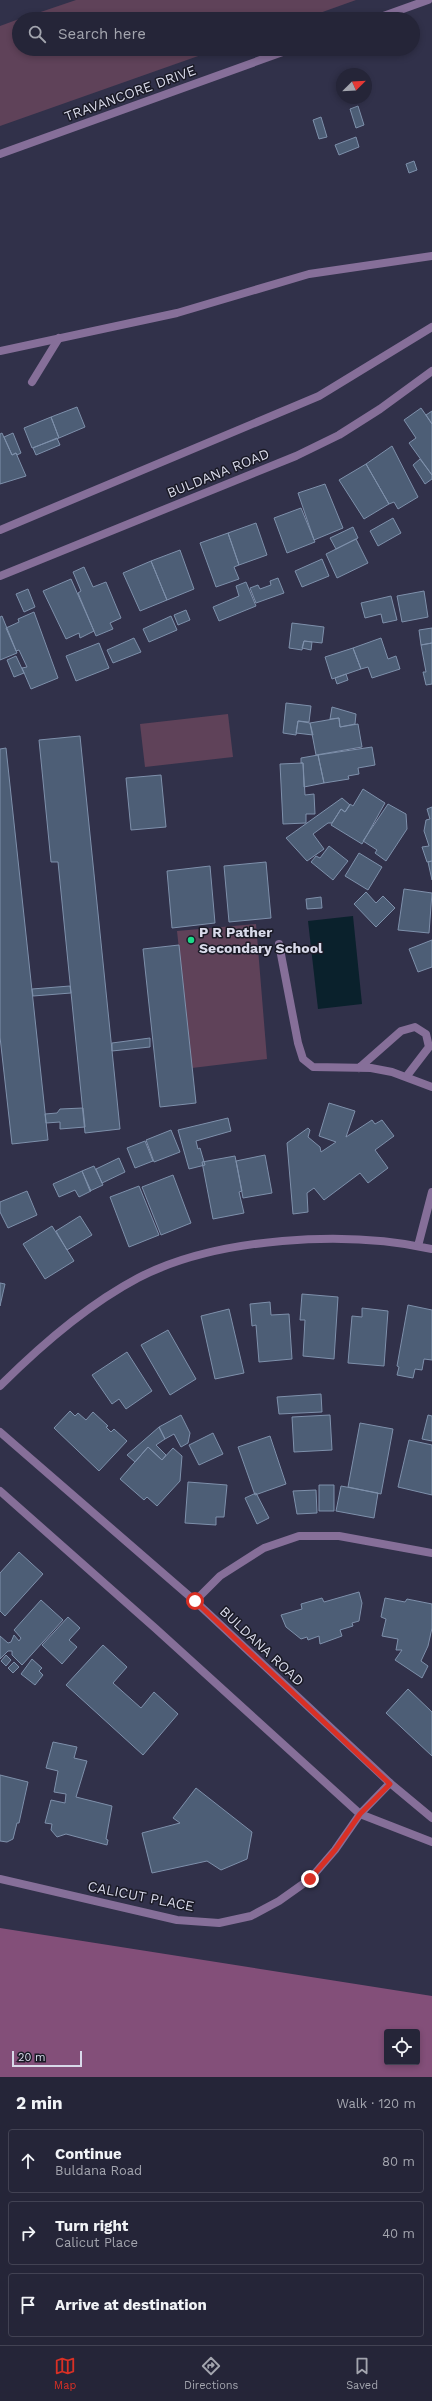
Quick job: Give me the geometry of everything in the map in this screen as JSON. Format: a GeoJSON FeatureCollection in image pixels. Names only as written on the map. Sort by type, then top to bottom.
{"type":"FeatureCollection","features":[{"type":"Feature","properties":{"kind":"street"},"geometry":{"type":"LineString","coordinates":[[395,12],[428,0]]}},
{"type":"Feature","properties":{"kind":"street","name":"TRAVANCORE DRIVE"},"geometry":{"type":"LineString","coordinates":[[0,154],[272,56]]}},
{"type":"Feature","properties":{"kind":"street"},"geometry":{"type":"LineString","coordinates":[[0,351],[177,313],[309,274],[432,256]]}},
{"type":"Feature","properties":{"kind":"street"},"geometry":{"type":"LineString","coordinates":[[0,530],[319,396],[432,327]]}},
{"type":"Feature","properties":{"kind":"street"},"geometry":{"type":"LineString","coordinates":[[32,382],[59,338]]}},
{"type":"Feature","properties":{"kind":"street","name":"BULDANA ROAD"},"geometry":{"type":"LineString","coordinates":[[0,576],[296,456],[339,434],[380,409],[432,371]]}},
{"type":"Feature","properties":{"kind":"street"},"geometry":{"type":"LineString","coordinates":[[279,944],[298,1043],[303,1059],[313,1067],[359,1068],[392,1072],[432,1087]]}},
{"type":"Feature","properties":{"kind":"street"},"geometry":{"type":"LineString","coordinates":[[359,1068],[401,1031],[415,1027],[426,1034],[429,1047],[406,1077]]}},
{"type":"Feature","properties":{"kind":"street"},"geometry":{"type":"LineString","coordinates":[[418,1246],[432,1192]]}},
{"type":"Feature","properties":{"kind":"street"},"geometry":{"type":"LineString","coordinates":[[0,1386],[50,1339],[96,1305],[139,1278],[199,1255],[254,1244],[303,1239],[333,1239],[418,1246],[432,1249]]}},
{"type":"Feature","properties":{"kind":"street","name":"BULDANA ROAD"},"geometry":{"type":"LineString","coordinates":[[0,1432],[195,1601],[390,1784],[432,1818]]}},
{"type":"Feature","properties":{"kind":"street"},"geometry":{"type":"LineString","coordinates":[[0,1491],[360,1814],[432,1842]]}},
{"type":"Feature","properties":{"kind":"street"},"geometry":{"type":"LineString","coordinates":[[195,1601],[220,1576],[264,1548],[299,1536],[339,1536],[432,1553]]}},
{"type":"Feature","properties":{"kind":"street","name":"CALICUT PLACE"},"geometry":{"type":"LineString","coordinates":[[0,1879],[177,1920],[218,1923],[251,1916],[280,1901],[310,1879],[335,1850],[360,1814],[390,1784]]}},
{"type":"Feature","properties":{"kind":"shaded area"},"geometry":{"type":"Polygon","coordinates":[[[76,0],[356,0],[323,12],[41,12],[76,0]]]}},
{"type":"Feature","properties":{"kind":"shaded area"},"geometry":{"type":"Polygon","coordinates":[[[12,22],[12,56],[198,56],[0,126],[0,26],[12,22]]]}},
{"type":"Feature","properties":{"kind":"shaded area"},"geometry":{"type":"Polygon","coordinates":[[[228,714],[233,757],[145,767],[140,724],[228,714]]]}},
{"type":"Feature","properties":{"kind":"shaded area"},"geometry":{"type":"Polygon","coordinates":[[[256,924],[267,1059],[192,1068],[177,931],[256,924]]]}},
{"type":"Feature","properties":{"kind":"shaded area"},"geometry":{"type":"Polygon","coordinates":[[[0,1928],[432,1996],[432,2077],[0,2077],[0,1928]]]}},
{"type":"Feature","properties":{"kind":"water"},"geometry":{"type":"Polygon","coordinates":[[[353,916],[362,1004],[318,1009],[308,921],[353,916]]]}},
{"type":"Feature","properties":{"kind":"building"},"geometry":{"type":"Polygon","coordinates":[[[358,106],[364,125],[356,128],[350,109],[358,106]]]}},
{"type":"Feature","properties":{"kind":"building"},"geometry":{"type":"Polygon","coordinates":[[[321,117],[327,137],[319,139],[313,120],[321,117]]]}},
{"type":"Feature","properties":{"kind":"building"},"geometry":{"type":"Polygon","coordinates":[[[356,137],[359,147],[339,155],[335,145],[356,137]]]}},
{"type":"Feature","properties":{"kind":"building"},"geometry":{"type":"Polygon","coordinates":[[[414,161],[417,170],[409,173],[406,164],[414,161]]]}},
{"type":"Feature","properties":{"kind":"building"},"geometry":{"type":"Polygon","coordinates":[[[77,407],[85,427],[59,438],[51,417],[77,407]]]}},
{"type":"Feature","properties":{"kind":"building"},"geometry":{"type":"Polygon","coordinates":[[[421,408],[432,424],[432,475],[409,443],[416,438],[404,420],[421,408]]]}},
{"type":"Feature","properties":{"kind":"building"},"geometry":{"type":"Polygon","coordinates":[[[432,411],[432,424],[426,415],[432,411]]]}},
{"type":"Feature","properties":{"kind":"building"},"geometry":{"type":"Polygon","coordinates":[[[51,417],[59,438],[32,448],[24,428],[51,417]]]}},
{"type":"Feature","properties":{"kind":"building"},"geometry":{"type":"Polygon","coordinates":[[[2,433],[12,455],[16,453],[26,476],[0,484],[0,434],[2,433]]]}},
{"type":"Feature","properties":{"kind":"building"},"geometry":{"type":"Polygon","coordinates":[[[13,433],[21,453],[17,455],[16,453],[12,455],[4,437],[13,433]]]}},
{"type":"Feature","properties":{"kind":"building"},"geometry":{"type":"Polygon","coordinates":[[[57,438],[60,445],[36,455],[33,448],[57,438]]]}},
{"type":"Feature","properties":{"kind":"building"},"geometry":{"type":"Polygon","coordinates":[[[392,446],[418,497],[398,509],[394,502],[389,504],[366,464],[392,446]]]}},
{"type":"Feature","properties":{"kind":"building"},"geometry":{"type":"Polygon","coordinates":[[[420,459],[432,475],[432,479],[425,484],[413,465],[420,459]]]}},
{"type":"Feature","properties":{"kind":"building"},"geometry":{"type":"Polygon","coordinates":[[[366,464],[389,504],[364,519],[339,480],[366,464]]]}},
{"type":"Feature","properties":{"kind":"building"},"geometry":{"type":"Polygon","coordinates":[[[325,484],[343,528],[314,540],[298,493],[325,484]]]}},
{"type":"Feature","properties":{"kind":"building"},"geometry":{"type":"Polygon","coordinates":[[[301,508],[315,542],[287,553],[274,518],[301,508]]]}},
{"type":"Feature","properties":{"kind":"building"},"geometry":{"type":"Polygon","coordinates":[[[393,518],[401,533],[378,546],[370,531],[393,518]]]}},
{"type":"Feature","properties":{"kind":"building"},"geometry":{"type":"Polygon","coordinates":[[[256,523],[267,555],[239,565],[228,533],[256,523]]]}},
{"type":"Feature","properties":{"kind":"building"},"geometry":{"type":"Polygon","coordinates":[[[353,527],[358,538],[336,549],[330,538],[353,527]]]}},
{"type":"Feature","properties":{"kind":"building"},"geometry":{"type":"Polygon","coordinates":[[[228,533],[239,565],[234,567],[239,579],[216,587],[200,543],[228,533]]]}},
{"type":"Feature","properties":{"kind":"building"},"geometry":{"type":"Polygon","coordinates":[[[356,539],[368,563],[337,578],[326,554],[356,539]]]}},
{"type":"Feature","properties":{"kind":"building"},"geometry":{"type":"Polygon","coordinates":[[[180,550],[194,589],[167,600],[151,561],[180,550]]]}},
{"type":"Feature","properties":{"kind":"building"},"geometry":{"type":"Polygon","coordinates":[[[322,559],[329,576],[302,587],[295,571],[322,559]]]}},
{"type":"Feature","properties":{"kind":"building"},"geometry":{"type":"Polygon","coordinates":[[[151,561],[167,600],[140,611],[123,573],[151,561]]]}},
{"type":"Feature","properties":{"kind":"building"},"geometry":{"type":"Polygon","coordinates":[[[84,567],[93,587],[106,582],[121,618],[110,623],[113,629],[96,636],[78,593],[81,591],[73,572],[84,567]]]}},
{"type":"Feature","properties":{"kind":"building"},"geometry":{"type":"Polygon","coordinates":[[[278,578],[284,593],[256,603],[250,588],[258,585],[260,589],[271,585],[270,581],[278,578]]]}},
{"type":"Feature","properties":{"kind":"building"},"geometry":{"type":"Polygon","coordinates":[[[71,579],[94,631],[80,638],[79,633],[66,639],[43,591],[71,579]]]}},
{"type":"Feature","properties":{"kind":"building"},"geometry":{"type":"Polygon","coordinates":[[[246,582],[256,606],[219,621],[213,607],[239,596],[236,586],[246,582]]]}},
{"type":"Feature","properties":{"kind":"building"},"geometry":{"type":"Polygon","coordinates":[[[28,589],[35,607],[24,612],[16,594],[28,589]]]}},
{"type":"Feature","properties":{"kind":"building"},"geometry":{"type":"Polygon","coordinates":[[[424,591],[428,617],[402,622],[397,596],[424,591]]]}},
{"type":"Feature","properties":{"kind":"building"},"geometry":{"type":"Polygon","coordinates":[[[391,596],[397,620],[383,623],[381,614],[365,618],[361,603],[391,596]]]}},
{"type":"Feature","properties":{"kind":"building"},"geometry":{"type":"Polygon","coordinates":[[[186,610],[190,620],[178,625],[174,615],[186,610]]]}},
{"type":"Feature","properties":{"kind":"building"},"geometry":{"type":"Polygon","coordinates":[[[34,612],[58,678],[31,689],[22,668],[27,667],[19,650],[16,651],[6,628],[19,622],[18,619],[34,612]]]}},
{"type":"Feature","properties":{"kind":"building"},"geometry":{"type":"Polygon","coordinates":[[[2,616],[17,653],[0,660],[0,617],[2,616]]]}},
{"type":"Feature","properties":{"kind":"building"},"geometry":{"type":"Polygon","coordinates":[[[171,616],[177,630],[149,642],[143,629],[171,616]]]}},
{"type":"Feature","properties":{"kind":"building"},"geometry":{"type":"Polygon","coordinates":[[[292,623],[324,627],[322,643],[304,641],[302,650],[289,648],[292,623]]]}},
{"type":"Feature","properties":{"kind":"building"},"geometry":{"type":"Polygon","coordinates":[[[432,628],[432,643],[421,645],[419,630],[432,628]]]}},
{"type":"Feature","properties":{"kind":"building"},"geometry":{"type":"Polygon","coordinates":[[[134,638],[141,652],[113,663],[107,650],[134,638]]]}},
{"type":"Feature","properties":{"kind":"building"},"geometry":{"type":"Polygon","coordinates":[[[381,638],[388,659],[396,656],[400,669],[372,678],[368,667],[361,669],[353,648],[381,638]]]}},
{"type":"Feature","properties":{"kind":"building"},"geometry":{"type":"Polygon","coordinates":[[[304,641],[312,642],[311,650],[302,648],[304,641]]]}},
{"type":"Feature","properties":{"kind":"building"},"geometry":{"type":"Polygon","coordinates":[[[99,643],[109,668],[76,681],[66,656],[99,643]]]}},
{"type":"Feature","properties":{"kind":"building"},"geometry":{"type":"Polygon","coordinates":[[[432,643],[432,684],[426,685],[423,672],[426,672],[421,645],[432,643]]]}},
{"type":"Feature","properties":{"kind":"building"},"geometry":{"type":"Polygon","coordinates":[[[353,648],[361,669],[332,679],[325,657],[353,648]]]}},
{"type":"Feature","properties":{"kind":"building"},"geometry":{"type":"Polygon","coordinates":[[[16,656],[24,673],[14,677],[7,660],[16,656]]]}},
{"type":"Feature","properties":{"kind":"building"},"geometry":{"type":"Polygon","coordinates":[[[346,674],[348,680],[337,684],[335,678],[346,674]]]}},
{"type":"Feature","properties":{"kind":"building"},"geometry":{"type":"Polygon","coordinates":[[[286,703],[311,706],[309,722],[298,721],[296,735],[283,733],[286,703]]]}},
{"type":"Feature","properties":{"kind":"building"},"geometry":{"type":"Polygon","coordinates":[[[332,707],[356,714],[355,724],[340,727],[339,718],[330,719],[332,707]]]}},
{"type":"Feature","properties":{"kind":"building"},"geometry":{"type":"Polygon","coordinates":[[[339,718],[340,727],[358,724],[362,747],[316,755],[310,723],[339,718]]]}},
{"type":"Feature","properties":{"kind":"building"},"geometry":{"type":"Polygon","coordinates":[[[298,721],[310,723],[313,735],[296,733],[298,721]]]}},
{"type":"Feature","properties":{"kind":"building"},"geometry":{"type":"Polygon","coordinates":[[[80,736],[120,1129],[85,1133],[58,862],[51,862],[39,740],[80,736]]]}},
{"type":"Feature","properties":{"kind":"building"},"geometry":{"type":"Polygon","coordinates":[[[372,747],[375,765],[358,768],[359,774],[348,776],[349,779],[324,783],[318,755],[372,747]]]}},
{"type":"Feature","properties":{"kind":"building"},"geometry":{"type":"Polygon","coordinates":[[[6,748],[48,1140],[12,1144],[0,1037],[0,749],[6,748]]]}},
{"type":"Feature","properties":{"kind":"building"},"geometry":{"type":"Polygon","coordinates":[[[318,755],[324,783],[304,787],[303,763],[301,763],[301,758],[318,755]]]}},
{"type":"Feature","properties":{"kind":"building"},"geometry":{"type":"Polygon","coordinates":[[[303,763],[305,795],[314,794],[315,814],[306,814],[306,823],[283,824],[280,764],[303,763]]]}},
{"type":"Feature","properties":{"kind":"building"},"geometry":{"type":"Polygon","coordinates":[[[161,775],[166,827],[131,830],[126,778],[161,775]]]}},
{"type":"Feature","properties":{"kind":"building"},"geometry":{"type":"Polygon","coordinates":[[[363,789],[385,803],[362,844],[331,825],[341,809],[345,812],[350,804],[353,806],[363,789]]]}},
{"type":"Feature","properties":{"kind":"building"},"geometry":{"type":"Polygon","coordinates":[[[342,798],[350,805],[345,812],[341,809],[332,823],[328,823],[313,834],[324,849],[307,861],[286,838],[342,798]]]}},
{"type":"Feature","properties":{"kind":"building"},"geometry":{"type":"Polygon","coordinates":[[[388,804],[406,814],[407,829],[386,861],[375,853],[377,850],[363,841],[388,804]]]}},
{"type":"Feature","properties":{"kind":"building"},"geometry":{"type":"Polygon","coordinates":[[[432,807],[432,861],[427,862],[422,847],[429,846],[424,831],[426,820],[430,819],[427,809],[432,807]]]}},
{"type":"Feature","properties":{"kind":"building"},"geometry":{"type":"Polygon","coordinates":[[[329,846],[348,861],[333,880],[311,862],[316,856],[320,858],[329,846]]]}},
{"type":"Feature","properties":{"kind":"building"},"geometry":{"type":"Polygon","coordinates":[[[359,853],[382,867],[368,890],[345,876],[359,853]]]}},
{"type":"Feature","properties":{"kind":"building"},"geometry":{"type":"Polygon","coordinates":[[[432,861],[432,880],[428,862],[432,861]]]}},
{"type":"Feature","properties":{"kind":"building"},"geometry":{"type":"Polygon","coordinates":[[[266,862],[271,918],[229,922],[224,866],[266,862]]]}},
{"type":"Feature","properties":{"kind":"building"},"geometry":{"type":"Polygon","coordinates":[[[210,866],[215,923],[172,928],[167,871],[210,866]]]}},
{"type":"Feature","properties":{"kind":"building"},"geometry":{"type":"Polygon","coordinates":[[[404,889],[432,893],[429,933],[398,930],[404,889]]]}},
{"type":"Feature","properties":{"kind":"building"},"geometry":{"type":"Polygon","coordinates":[[[366,892],[376,903],[383,896],[395,908],[376,927],[354,904],[366,892]]]}},
{"type":"Feature","properties":{"kind":"building"},"geometry":{"type":"Polygon","coordinates":[[[321,897],[322,908],[307,909],[306,899],[321,897]]]}},
{"type":"Feature","properties":{"kind":"building"},"geometry":{"type":"Polygon","coordinates":[[[432,940],[432,967],[418,972],[409,949],[432,940]]]}},
{"type":"Feature","properties":{"kind":"building"},"geometry":{"type":"Polygon","coordinates":[[[179,945],[196,1103],[160,1107],[143,949],[179,945]]]}},
{"type":"Feature","properties":{"kind":"building"},"geometry":{"type":"Polygon","coordinates":[[[70,986],[71,993],[33,996],[32,989],[70,986]]]}},
{"type":"Feature","properties":{"kind":"building"},"geometry":{"type":"Polygon","coordinates":[[[150,1038],[150,1047],[112,1051],[112,1043],[150,1038]]]}},
{"type":"Feature","properties":{"kind":"building"},"geometry":{"type":"Polygon","coordinates":[[[329,1103],[355,1111],[346,1137],[372,1120],[375,1124],[382,1120],[394,1136],[375,1150],[388,1168],[368,1183],[360,1173],[324,1200],[314,1188],[307,1193],[308,1212],[293,1214],[287,1143],[308,1128],[310,1130],[308,1137],[320,1147],[321,1152],[336,1142],[319,1136],[329,1103]]]}},
{"type":"Feature","properties":{"kind":"building"},"geometry":{"type":"Polygon","coordinates":[[[83,1108],[85,1127],[60,1129],[60,1122],[46,1123],[45,1114],[57,1113],[60,1109],[83,1108]]]}},
{"type":"Feature","properties":{"kind":"building"},"geometry":{"type":"Polygon","coordinates":[[[228,1118],[231,1131],[196,1141],[198,1149],[200,1148],[205,1165],[189,1169],[178,1130],[228,1118]]]}},
{"type":"Feature","properties":{"kind":"building"},"geometry":{"type":"Polygon","coordinates":[[[171,1130],[180,1152],[154,1162],[146,1140],[171,1130]]]}},
{"type":"Feature","properties":{"kind":"building"},"geometry":{"type":"Polygon","coordinates":[[[145,1141],[153,1161],[135,1168],[127,1148],[145,1141]]]}},
{"type":"Feature","properties":{"kind":"building"},"geometry":{"type":"Polygon","coordinates":[[[265,1155],[272,1193],[243,1198],[236,1161],[265,1155]]]}},
{"type":"Feature","properties":{"kind":"building"},"geometry":{"type":"Polygon","coordinates":[[[235,1156],[242,1191],[239,1192],[244,1213],[213,1219],[202,1162],[235,1156]]]}},
{"type":"Feature","properties":{"kind":"building"},"geometry":{"type":"Polygon","coordinates":[[[119,1158],[125,1172],[102,1183],[96,1169],[119,1158]]]}},
{"type":"Feature","properties":{"kind":"building"},"geometry":{"type":"Polygon","coordinates":[[[94,1166],[103,1185],[90,1191],[82,1171],[94,1166]]]}},
{"type":"Feature","properties":{"kind":"building"},"geometry":{"type":"Polygon","coordinates":[[[82,1171],[91,1191],[79,1197],[75,1190],[59,1197],[53,1184],[82,1171]]]}},
{"type":"Feature","properties":{"kind":"building"},"geometry":{"type":"Polygon","coordinates":[[[173,1175],[191,1223],[161,1235],[142,1187],[173,1175]]]}},
{"type":"Feature","properties":{"kind":"building"},"geometry":{"type":"Polygon","coordinates":[[[139,1186],[159,1235],[129,1247],[110,1197],[139,1186]]]}},
{"type":"Feature","properties":{"kind":"building"},"geometry":{"type":"Polygon","coordinates":[[[27,1191],[37,1215],[8,1228],[0,1212],[0,1202],[27,1191]]]}},
{"type":"Feature","properties":{"kind":"building"},"geometry":{"type":"Polygon","coordinates":[[[80,1216],[92,1235],[67,1250],[56,1231],[80,1216]]]}},
{"type":"Feature","properties":{"kind":"building"},"geometry":{"type":"Polygon","coordinates":[[[52,1226],[74,1261],[45,1279],[23,1244],[52,1226]]]}},
{"type":"Feature","properties":{"kind":"building"},"geometry":{"type":"Polygon","coordinates":[[[0,1283],[5,1284],[0,1306],[0,1283]]]}},
{"type":"Feature","properties":{"kind":"building"},"geometry":{"type":"Polygon","coordinates":[[[302,1294],[338,1297],[334,1359],[303,1356],[305,1320],[300,1320],[302,1294]]]}},
{"type":"Feature","properties":{"kind":"building"},"geometry":{"type":"Polygon","coordinates":[[[270,1302],[271,1315],[289,1314],[292,1359],[259,1362],[256,1325],[252,1326],[250,1304],[270,1302]]]}},
{"type":"Feature","properties":{"kind":"building"},"geometry":{"type":"Polygon","coordinates":[[[408,1305],[432,1310],[432,1360],[424,1359],[422,1370],[415,1369],[413,1378],[397,1375],[399,1367],[397,1366],[408,1305]]]}},
{"type":"Feature","properties":{"kind":"building"},"geometry":{"type":"Polygon","coordinates":[[[362,1308],[388,1311],[384,1366],[348,1363],[352,1316],[362,1317],[362,1308]]]}},
{"type":"Feature","properties":{"kind":"building"},"geometry":{"type":"Polygon","coordinates":[[[229,1309],[244,1373],[215,1379],[201,1316],[229,1309]]]}},
{"type":"Feature","properties":{"kind":"building"},"geometry":{"type":"Polygon","coordinates":[[[168,1330],[196,1379],[170,1395],[141,1345],[168,1330]]]}},
{"type":"Feature","properties":{"kind":"building"},"geometry":{"type":"Polygon","coordinates":[[[127,1352],[152,1391],[126,1409],[119,1399],[112,1404],[92,1375],[127,1352]]]}},
{"type":"Feature","properties":{"kind":"building"},"geometry":{"type":"Polygon","coordinates":[[[321,1394],[322,1412],[279,1414],[277,1397],[321,1394]]]}},
{"type":"Feature","properties":{"kind":"building"},"geometry":{"type":"Polygon","coordinates":[[[70,1411],[75,1416],[78,1413],[86,1420],[93,1412],[108,1426],[106,1427],[111,1432],[114,1429],[127,1441],[99,1471],[54,1428],[70,1411]]]}},
{"type":"Feature","properties":{"kind":"building"},"geometry":{"type":"Polygon","coordinates":[[[181,1415],[190,1433],[188,1443],[181,1447],[174,1434],[165,1439],[159,1427],[181,1415]]]}},
{"type":"Feature","properties":{"kind":"building"},"geometry":{"type":"Polygon","coordinates":[[[330,1415],[332,1450],[294,1452],[292,1417],[330,1415]]]}},
{"type":"Feature","properties":{"kind":"building"},"geometry":{"type":"Polygon","coordinates":[[[428,1415],[432,1416],[432,1441],[422,1439],[428,1415]]]}},
{"type":"Feature","properties":{"kind":"building"},"geometry":{"type":"Polygon","coordinates":[[[360,1423],[393,1429],[381,1494],[348,1487],[360,1423]]]}},
{"type":"Feature","properties":{"kind":"building"},"geometry":{"type":"Polygon","coordinates":[[[159,1427],[165,1439],[156,1445],[166,1455],[162,1460],[148,1447],[135,1462],[127,1455],[159,1427]]]}},
{"type":"Feature","properties":{"kind":"building"},"geometry":{"type":"Polygon","coordinates":[[[213,1433],[223,1454],[199,1465],[189,1445],[213,1433]]]}},
{"type":"Feature","properties":{"kind":"building"},"geometry":{"type":"Polygon","coordinates":[[[270,1436],[286,1484],[255,1495],[238,1447],[270,1436]]]}},
{"type":"Feature","properties":{"kind":"building"},"geometry":{"type":"Polygon","coordinates":[[[409,1440],[432,1445],[432,1495],[398,1487],[409,1440]]]}},
{"type":"Feature","properties":{"kind":"building"},"geometry":{"type":"Polygon","coordinates":[[[148,1447],[162,1460],[173,1448],[182,1456],[180,1481],[157,1506],[147,1497],[144,1500],[120,1479],[148,1447]]]}},
{"type":"Feature","properties":{"kind":"building"},"geometry":{"type":"Polygon","coordinates":[[[188,1482],[227,1485],[224,1517],[216,1517],[216,1525],[185,1523],[188,1482]]]}},
{"type":"Feature","properties":{"kind":"building"},"geometry":{"type":"Polygon","coordinates":[[[319,1485],[334,1485],[334,1511],[319,1511],[319,1485]]]}},
{"type":"Feature","properties":{"kind":"building"},"geometry":{"type":"Polygon","coordinates":[[[341,1486],[378,1493],[374,1518],[336,1511],[341,1486]]]}},
{"type":"Feature","properties":{"kind":"building"},"geometry":{"type":"Polygon","coordinates":[[[316,1490],[317,1513],[297,1514],[293,1491],[316,1490]]]}},
{"type":"Feature","properties":{"kind":"building"},"geometry":{"type":"Polygon","coordinates":[[[256,1493],[269,1518],[257,1524],[245,1498],[256,1493]]]}},
{"type":"Feature","properties":{"kind":"building"},"geometry":{"type":"Polygon","coordinates":[[[19,1552],[43,1574],[5,1616],[0,1611],[0,1573],[19,1552]]]}},
{"type":"Feature","properties":{"kind":"building"},"geometry":{"type":"Polygon","coordinates":[[[359,1592],[362,1603],[359,1621],[352,1623],[353,1626],[340,1630],[342,1636],[320,1644],[319,1636],[308,1640],[307,1637],[301,1639],[286,1627],[281,1615],[302,1609],[301,1604],[322,1598],[324,1602],[359,1592]]]}},
{"type":"Feature","properties":{"kind":"building"},"geometry":{"type":"Polygon","coordinates":[[[385,1598],[405,1602],[407,1599],[432,1604],[432,1628],[428,1646],[421,1661],[428,1666],[422,1678],[395,1660],[402,1650],[396,1650],[398,1639],[382,1636],[386,1619],[381,1617],[385,1598]]]}},
{"type":"Feature","properties":{"kind":"building"},"geometry":{"type":"Polygon","coordinates":[[[41,1600],[63,1620],[22,1665],[12,1655],[12,1651],[8,1651],[0,1659],[0,1636],[8,1643],[11,1642],[14,1635],[19,1641],[21,1638],[14,1630],[41,1600]]]}},
{"type":"Feature","properties":{"kind":"building"},"geometry":{"type":"Polygon","coordinates":[[[68,1617],[80,1628],[69,1640],[77,1647],[62,1664],[42,1645],[68,1617]]]}},
{"type":"Feature","properties":{"kind":"building"},"geometry":{"type":"Polygon","coordinates":[[[103,1645],[127,1667],[113,1683],[141,1708],[154,1692],[178,1714],[143,1755],[66,1685],[103,1645]]]}},
{"type":"Feature","properties":{"kind":"building"},"geometry":{"type":"Polygon","coordinates":[[[6,1655],[11,1660],[6,1666],[1,1661],[6,1655]]]}},
{"type":"Feature","properties":{"kind":"building"},"geometry":{"type":"Polygon","coordinates":[[[32,1659],[42,1668],[39,1671],[43,1675],[35,1685],[21,1674],[32,1659]]]}},
{"type":"Feature","properties":{"kind":"building"},"geometry":{"type":"Polygon","coordinates":[[[14,1662],[19,1667],[13,1673],[8,1668],[14,1662]]]}},
{"type":"Feature","properties":{"kind":"building"},"geometry":{"type":"Polygon","coordinates":[[[408,1689],[432,1712],[432,1756],[386,1713],[408,1689]]]}},
{"type":"Feature","properties":{"kind":"building"},"geometry":{"type":"Polygon","coordinates":[[[53,1742],[77,1747],[74,1758],[87,1761],[76,1797],[112,1806],[106,1839],[108,1840],[107,1845],[66,1834],[57,1837],[51,1830],[52,1824],[45,1823],[51,1800],[65,1803],[66,1794],[54,1792],[58,1771],[46,1768],[53,1742]]]}},
{"type":"Feature","properties":{"kind":"building"},"geometry":{"type":"Polygon","coordinates":[[[0,1775],[28,1782],[19,1823],[17,1823],[13,1839],[7,1842],[0,1841],[0,1775]]]}},
{"type":"Feature","properties":{"kind":"building"},"geometry":{"type":"Polygon","coordinates":[[[196,1788],[252,1832],[247,1859],[221,1870],[207,1861],[152,1873],[142,1833],[180,1823],[173,1818],[196,1788]]]}},
{"type":"Feature","properties":{"kind":"place","name":"P R Pather Secondary School"},"geometry":{"type":"Point","coordinates":[191,940]}},
{"type":"Feature","properties":{"kind":"route"},"geometry":{"type":"LineString","coordinates":[[195,1601],[390,1784],[360,1814],[335,1850],[310,1879]]}}]}
